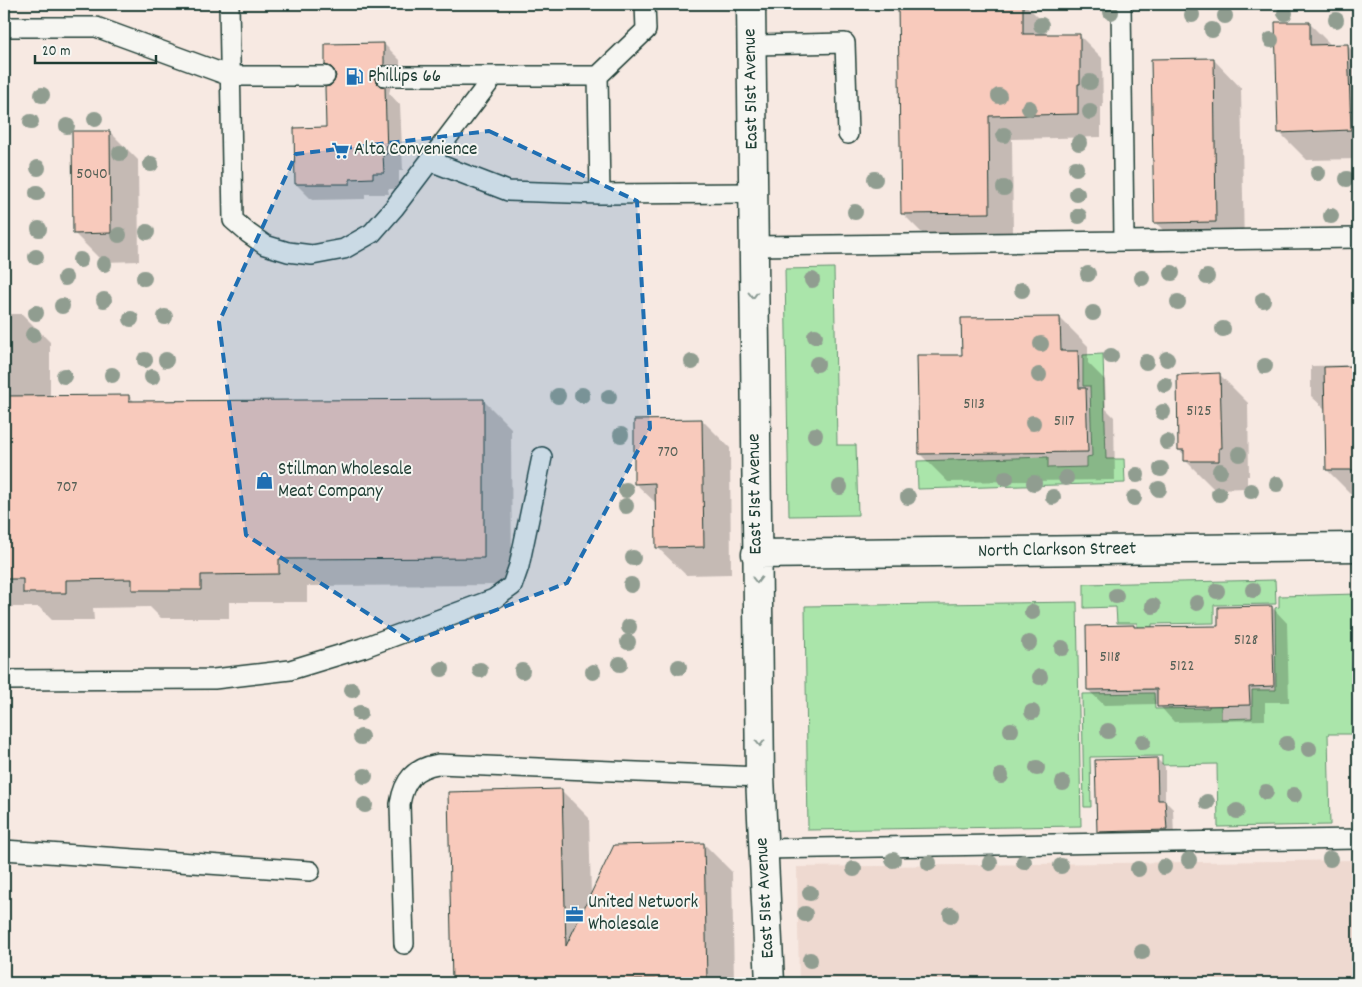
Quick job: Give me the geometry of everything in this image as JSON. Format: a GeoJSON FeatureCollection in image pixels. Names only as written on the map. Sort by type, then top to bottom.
{"type":"FeatureCollection","features":[{"type":"Feature","properties":{"kind":"street","name":"East 51st Avenue"},"geometry":{"type":"LineString","coordinates":[[751,4],[760,777],[770,983]]}},
{"type":"Feature","properties":{"kind":"street","name":"North Clarkson Street"},"geometry":{"type":"LineString","coordinates":[[756,554],[1358,548]]}},
{"type":"Feature","properties":{"kind":"lane"},"geometry":{"type":"LineString","coordinates":[[229,4],[233,220],[248,234],[265,245],[288,252],[312,255],[344,249],[372,233],[394,208],[494,76]]}},
{"type":"Feature","properties":{"kind":"lane"},"geometry":{"type":"LineString","coordinates":[[385,76],[598,76],[646,30],[645,4]]}},
{"type":"Feature","properties":{"kind":"lane"},"geometry":{"type":"LineString","coordinates":[[1121,4],[1124,242]]}},
{"type":"Feature","properties":{"kind":"lane"},"geometry":{"type":"LineString","coordinates":[[4,27],[96,27],[230,76],[325,76]]}},
{"type":"Feature","properties":{"kind":"lane"},"geometry":{"type":"LineString","coordinates":[[751,45],[845,43],[848,134]]}},
{"type":"Feature","properties":{"kind":"lane"},"geometry":{"type":"LineString","coordinates":[[598,76],[600,194]]}},
{"type":"Feature","properties":{"kind":"lane"},"geometry":{"type":"LineString","coordinates":[[430,161],[508,191],[600,194],[753,193]]}},
{"type":"Feature","properties":{"kind":"lane"},"geometry":{"type":"LineString","coordinates":[[753,246],[1358,238]]}},
{"type":"Feature","properties":{"kind":"lane"},"geometry":{"type":"LineString","coordinates":[[4,680],[214,679],[290,670],[362,648],[494,598],[512,586],[520,566],[542,457]]}},
{"type":"Feature","properties":{"kind":"lane"},"geometry":{"type":"LineString","coordinates":[[404,944],[400,804],[406,784],[412,776],[428,766],[438,764],[760,777]]}},
{"type":"Feature","properties":{"kind":"lane"},"geometry":{"type":"LineString","coordinates":[[764,849],[1358,839]]}},
{"type":"Feature","properties":{"kind":"lane"},"geometry":{"type":"LineString","coordinates":[[4,850],[310,871]]}},
{"type":"Feature","properties":{"kind":"highlighted area"},"geometry":{"type":"Polygon","coordinates":[[[489,131],[637,201],[650,428],[567,583],[412,642],[246,535],[219,322],[296,154],[489,131]]]}},
{"type":"Feature","properties":{"kind":"shaded area"},"geometry":{"type":"Polygon","coordinates":[[[1358,860],[1358,983],[799,983],[797,867],[1358,860]]]}},
{"type":"Feature","properties":{"kind":"green space"},"geometry":{"type":"Polygon","coordinates":[[[834,268],[837,445],[856,445],[858,515],[789,516],[785,269],[834,268]]]}},
{"type":"Feature","properties":{"kind":"green space"},"geometry":{"type":"Polygon","coordinates":[[[1103,354],[1106,459],[1124,459],[1125,483],[918,489],[917,461],[1048,457],[1048,468],[1087,467],[1087,457],[1092,456],[1090,386],[1083,386],[1083,355],[1103,354]]]}},
{"type":"Feature","properties":{"kind":"green space"},"geometry":{"type":"Polygon","coordinates":[[[1275,580],[1276,604],[1214,605],[1214,623],[1152,624],[1153,689],[1139,689],[1137,623],[1117,623],[1116,607],[1084,608],[1084,584],[1275,580]]]}},
{"type":"Feature","properties":{"kind":"green space"},"geometry":{"type":"Polygon","coordinates":[[[1358,594],[1358,734],[1328,734],[1330,825],[1218,827],[1217,764],[1162,765],[1162,756],[1090,757],[1091,807],[1084,807],[1082,694],[1154,693],[1155,709],[1209,708],[1209,703],[1221,703],[1221,719],[1252,718],[1252,690],[1276,690],[1275,608],[1279,607],[1279,596],[1358,594]]]}},
{"type":"Feature","properties":{"kind":"green space"},"geometry":{"type":"Polygon","coordinates":[[[1077,602],[1081,826],[808,830],[805,606],[1077,602]]]}},
{"type":"Feature","properties":{"kind":"building"},"geometry":{"type":"Polygon","coordinates":[[[898,4],[1023,4],[1023,34],[1080,34],[1078,114],[989,116],[990,213],[901,214],[898,4]]]}},
{"type":"Feature","properties":{"kind":"building"},"geometry":{"type":"Polygon","coordinates":[[[1275,22],[1310,22],[1310,45],[1348,44],[1351,130],[1278,133],[1275,22]]]}},
{"type":"Feature","properties":{"kind":"building"},"geometry":{"type":"Polygon","coordinates":[[[384,43],[384,65],[376,70],[374,76],[380,86],[385,87],[387,154],[383,154],[384,173],[373,173],[373,178],[350,179],[350,184],[295,184],[294,128],[326,127],[325,87],[330,86],[334,82],[336,76],[331,67],[325,65],[325,44],[384,43]]]}},
{"type":"Feature","properties":{"kind":"building"},"geometry":{"type":"Polygon","coordinates":[[[1214,58],[1216,222],[1154,223],[1151,59],[1214,58]]]}},
{"type":"Feature","properties":{"kind":"building"},"geometry":{"type":"Polygon","coordinates":[[[72,131],[110,131],[111,233],[73,234],[72,131]]]}},
{"type":"Feature","properties":{"kind":"building"},"geometry":{"type":"Polygon","coordinates":[[[1060,317],[1061,351],[1078,351],[1079,388],[1086,388],[1088,452],[919,454],[917,355],[962,355],[961,318],[1060,317]]]}},
{"type":"Feature","properties":{"kind":"building"},"geometry":{"type":"Polygon","coordinates":[[[1355,366],[1357,470],[1326,470],[1324,367],[1355,366]]]}},
{"type":"Feature","properties":{"kind":"building"},"geometry":{"type":"Polygon","coordinates":[[[1220,373],[1222,448],[1219,448],[1219,461],[1184,461],[1184,450],[1178,450],[1177,375],[1220,373]]]}},
{"type":"Feature","properties":{"kind":"building"},"geometry":{"type":"Polygon","coordinates":[[[129,395],[129,401],[484,399],[484,558],[279,559],[279,574],[201,575],[201,590],[132,590],[132,579],[66,580],[66,593],[23,593],[23,579],[4,579],[4,396],[129,395]]]}},
{"type":"Feature","properties":{"kind":"building"},"geometry":{"type":"Polygon","coordinates":[[[702,419],[704,547],[656,548],[655,483],[634,484],[634,420],[702,419]]]}},
{"type":"Feature","properties":{"kind":"building"},"geometry":{"type":"Polygon","coordinates":[[[1272,606],[1274,686],[1249,687],[1250,705],[1157,707],[1157,689],[1087,690],[1086,626],[1218,626],[1218,607],[1272,606]]]}},
{"type":"Feature","properties":{"kind":"building"},"geometry":{"type":"Polygon","coordinates":[[[1157,758],[1158,800],[1165,800],[1167,830],[1097,832],[1095,760],[1157,758]]]}},
{"type":"Feature","properties":{"kind":"building"},"geometry":{"type":"Polygon","coordinates":[[[562,789],[566,946],[614,845],[704,843],[707,979],[452,983],[448,792],[562,789]]]}},
{"type":"Feature","properties":{"kind":"place","name":"Phillips 66"},"geometry":{"type":"Point","coordinates":[354,77]}},
{"type":"Feature","properties":{"kind":"place","name":"Alta Convenience"},"geometry":{"type":"Point","coordinates":[340,150]}},
{"type":"Feature","properties":{"kind":"place","name":"Stillman Wholesale Meat Company"},"geometry":{"type":"Point","coordinates":[264,481]}},
{"type":"Feature","properties":{"kind":"place","name":"United Network Wholesale"},"geometry":{"type":"Point","coordinates":[574,914]}}]}
